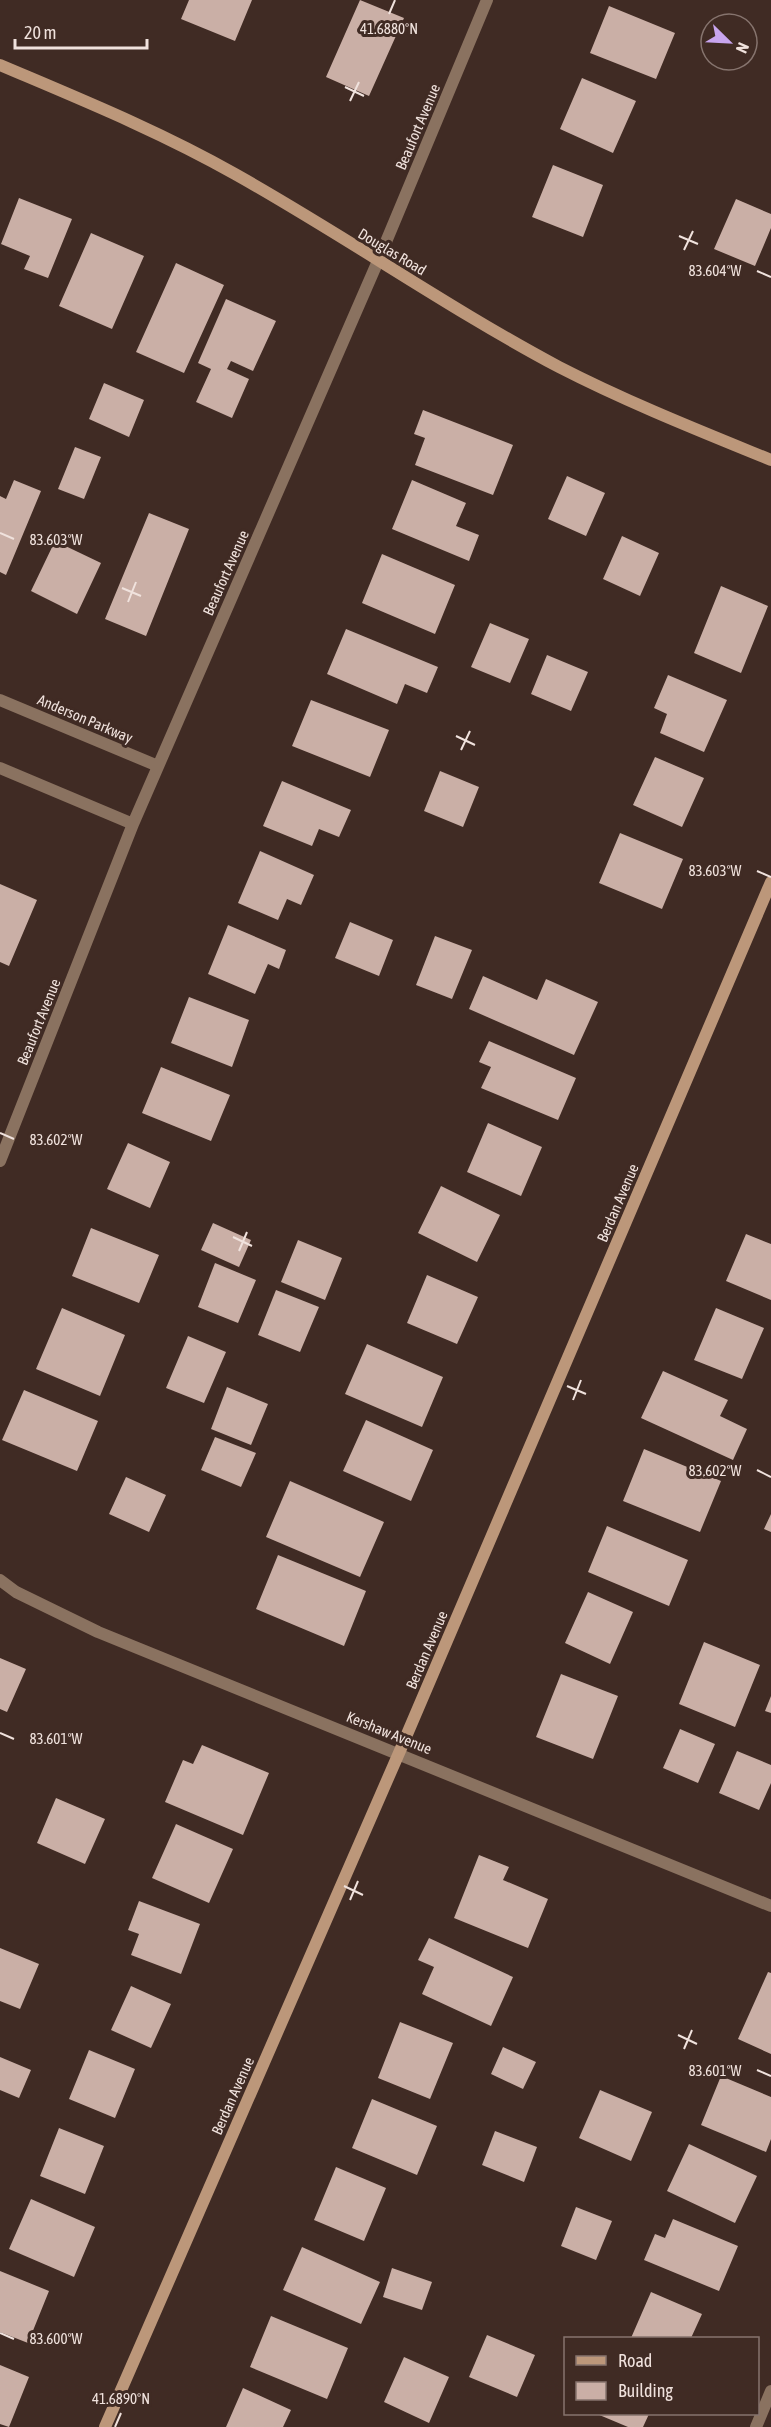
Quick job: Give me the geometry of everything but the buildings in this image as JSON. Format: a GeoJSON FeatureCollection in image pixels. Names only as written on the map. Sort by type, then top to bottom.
{"type":"FeatureCollection","features":[{"type":"Feature","properties":{"kind":"street","name":"Beaufort Avenue"},"geometry":{"type":"LineString","coordinates":[[0,1161],[158,766],[378,261],[487,0]]}},
{"type":"Feature","properties":{"kind":"street","name":"Douglas Road"},"geometry":{"type":"LineString","coordinates":[[0,65],[170,139],[236,174],[378,261],[558,366],[615,394],[771,460]]}},
{"type":"Feature","properties":{"kind":"street","name":"Anderson Parkway"},"geometry":{"type":"LineString","coordinates":[[0,700],[158,766]]}},
{"type":"Feature","properties":{"kind":"street"},"geometry":{"type":"LineString","coordinates":[[0,768],[134,824]]}},
{"type":"Feature","properties":{"kind":"street","name":"Berdan Avenue"},"geometry":{"type":"LineString","coordinates":[[105,2427],[399,1753],[771,882]]}},
{"type":"Feature","properties":{"kind":"street","name":"Kershaw Avenue"},"geometry":{"type":"LineString","coordinates":[[0,1580],[16,1592],[98,1632],[771,1906]]}},
{"type":"Feature","properties":{"kind":"street"},"geometry":{"type":"LineString","coordinates":[[756,2427],[771,2391]]}}]}
